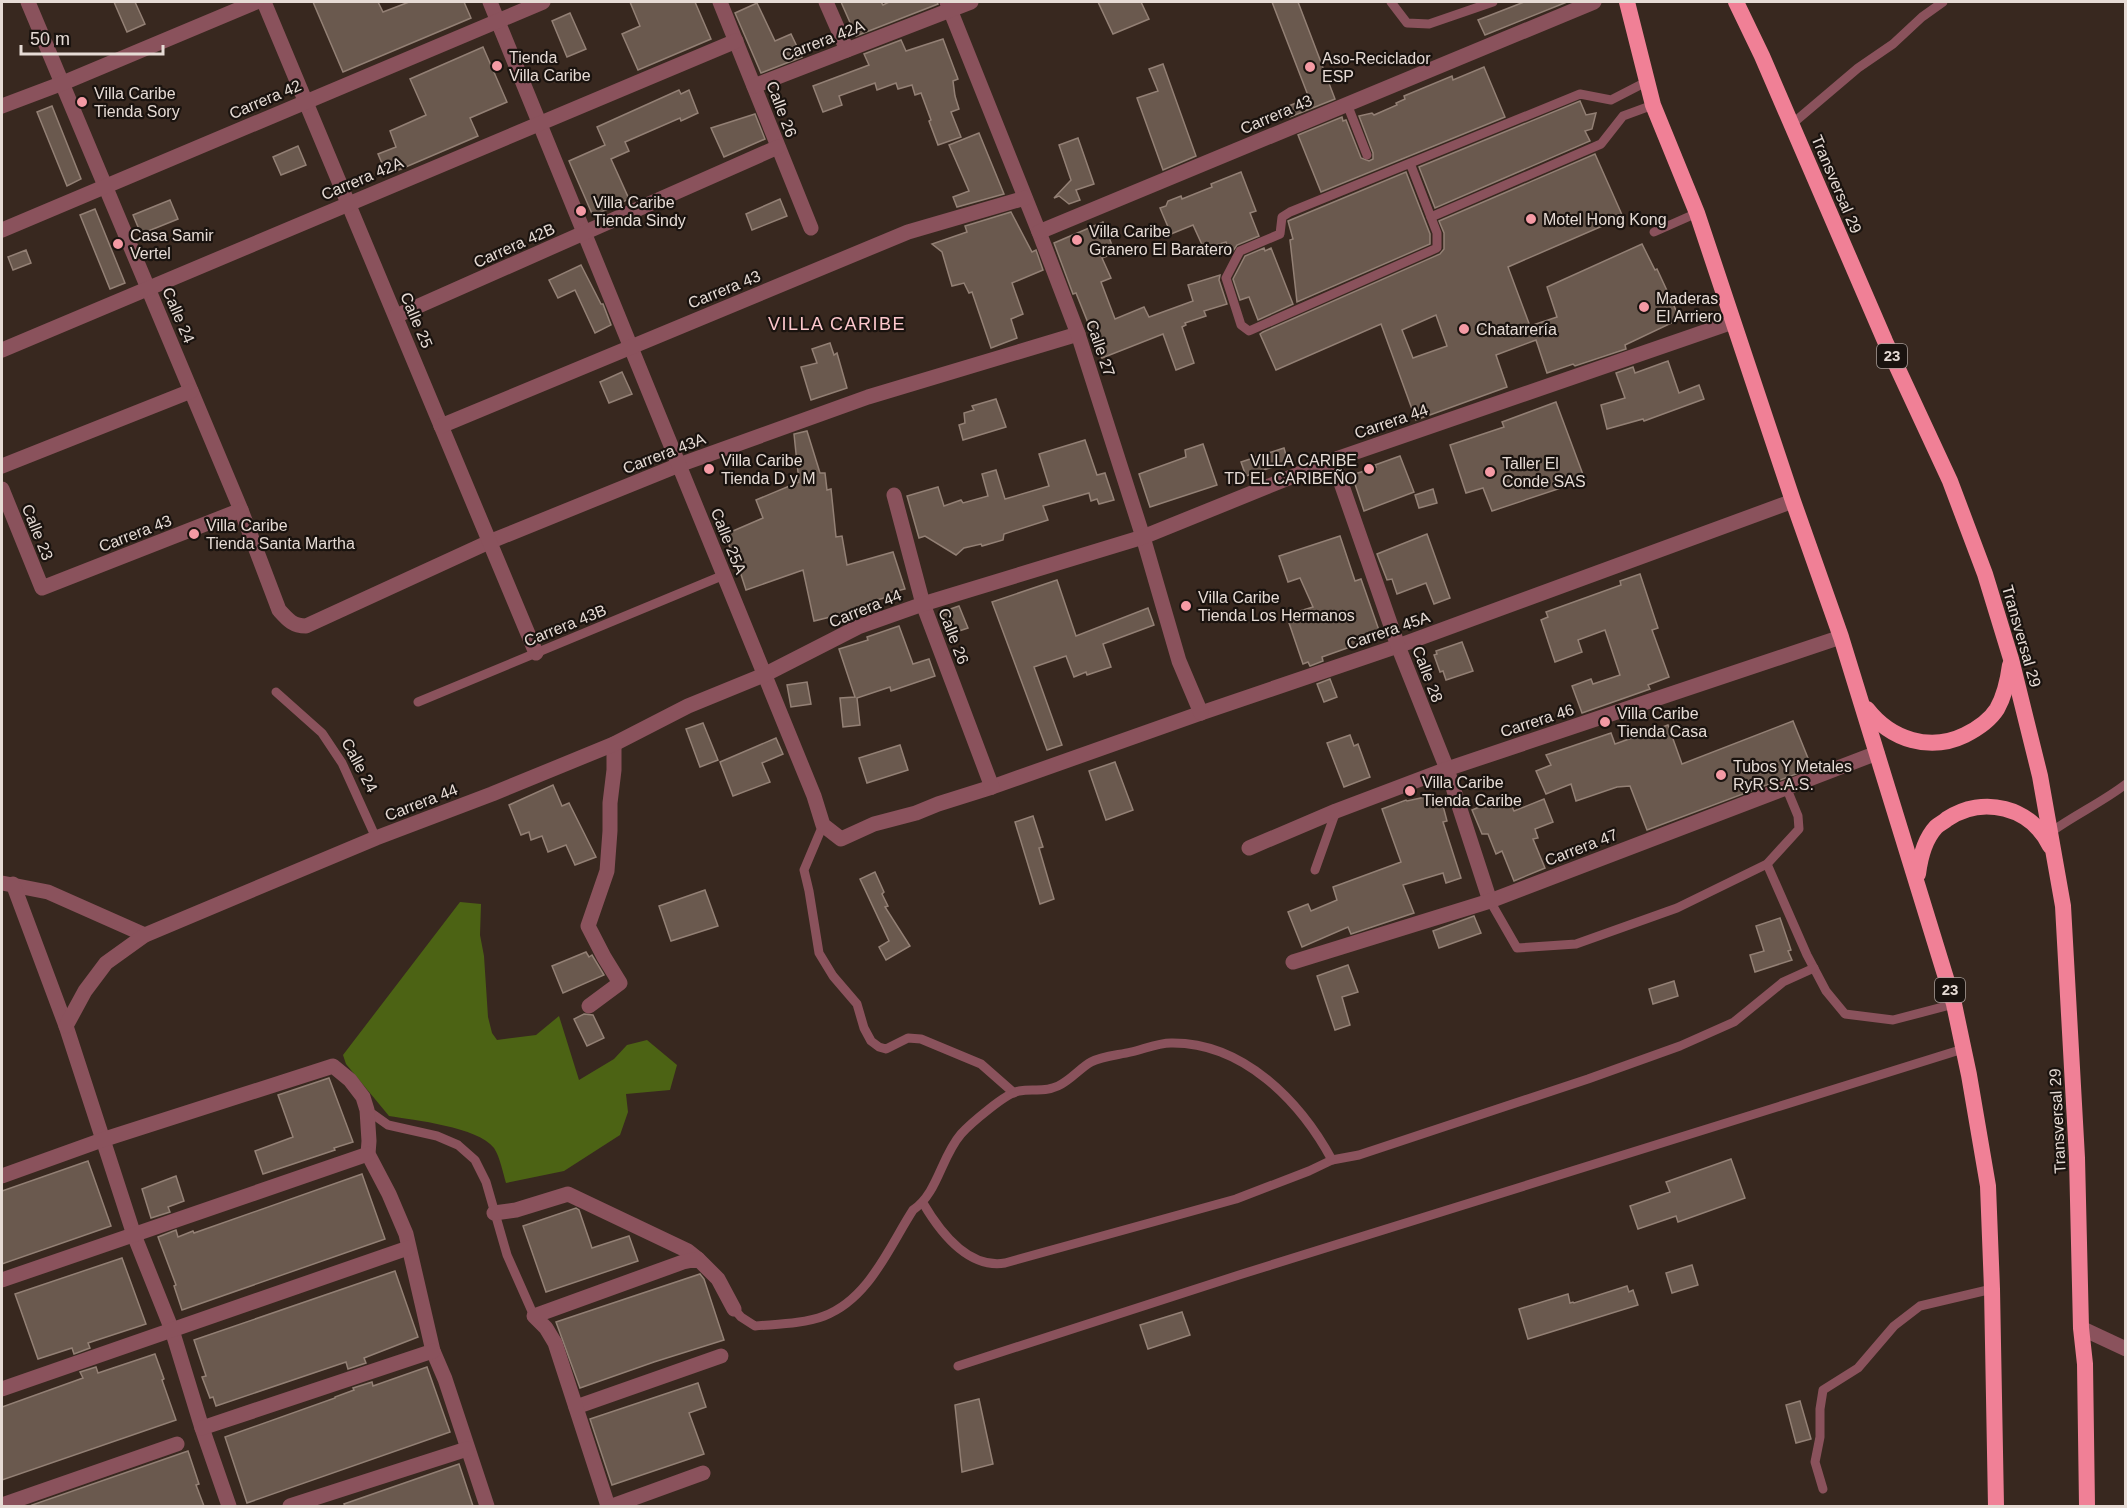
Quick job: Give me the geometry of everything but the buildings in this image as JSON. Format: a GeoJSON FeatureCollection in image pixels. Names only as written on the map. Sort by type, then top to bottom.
{"type":"FeatureCollection","features":[{"type":"Feature","properties":{"kind":"highway","name":"23"},"geometry":{"type":"LineString","coordinates":[[1627,2],[1653,105],[1696,213],[1841,637],[1954,1004],[1988,1186],[1996,1506]]}},
{"type":"Feature","properties":{"kind":"highway","name":"Transversal 29"},"geometry":{"type":"LineString","coordinates":[[1736,2],[1792,124],[1885,341],[1950,481],[1985,574],[2012,658],[2040,776],[2062,906],[2077,1158],[2081,1328]]}},
{"type":"Feature","properties":{"kind":"highway"},"geometry":{"type":"LineString","coordinates":[[1861,701],[1878,723],[1900,737],[1926,744],[1953,741],[1977,729],[1996,710],[2007,686],[2012,658]]}},
{"type":"Feature","properties":{"kind":"highway"},"geometry":{"type":"LineString","coordinates":[[1917,883],[1921,853],[1936,827],[1961,810],[1991,806],[2020,814],[2043,833],[2056,861]]}},
{"type":"Feature","properties":{"kind":"highway","name":"23"},"geometry":{"type":"LineString","coordinates":[[2081,1328],[2085,1364],[2087,1506]]}},
{"type":"Feature","properties":{"kind":"street","name":"Calle 24"},"geometry":{"type":"LineString","coordinates":[[28,2],[241,510],[279,610]]}},
{"type":"Feature","properties":{"kind":"street"},"geometry":{"type":"LineString","coordinates":[[2,106],[63,83],[256,2]]}},
{"type":"Feature","properties":{"kind":"street","name":"Calle 25"},"geometry":{"type":"LineString","coordinates":[[264,2],[536,653]]}},
{"type":"Feature","properties":{"kind":"street","name":"Calle 25A"},"geometry":{"type":"LineString","coordinates":[[490,2],[814,796],[823,825]]}},
{"type":"Feature","properties":{"kind":"street","name":"Carrera 42"},"geometry":{"type":"LineString","coordinates":[[2,230],[543,2]]}},
{"type":"Feature","properties":{"kind":"street","name":"Calle 26"},"geometry":{"type":"LineString","coordinates":[[720,2],[811,228]]}},
{"type":"Feature","properties":{"kind":"street"},"geometry":{"type":"LineString","coordinates":[[826,2],[847,50]]}},
{"type":"Feature","properties":{"kind":"street","name":"Carrera 42A"},"geometry":{"type":"LineString","coordinates":[[754,86],[847,50],[948,5],[971,2]]}},
{"type":"Feature","properties":{"kind":"street","name":"Carrera 43"},"geometry":{"type":"LineString","coordinates":[[1039,232],[1594,2]]}},
{"type":"Feature","properties":{"kind":"street","name":"Calle 27"},"geometry":{"type":"LineString","coordinates":[[948,5],[1078,334],[1143,537],[1179,661],[1201,713]]}},
{"type":"Feature","properties":{"kind":"street","name":"Carrera 42A"},"geometry":{"type":"LineString","coordinates":[[2,350],[736,41]]}},
{"type":"Feature","properties":{"kind":"street","name":"Carrera 42B"},"geometry":{"type":"LineString","coordinates":[[396,316],[778,147]]}},
{"type":"Feature","properties":{"kind":"street","name":"Carrera 43"},"geometry":{"type":"LineString","coordinates":[[441,426],[908,232],[1025,198]]}},
{"type":"Feature","properties":{"kind":"street","name":"Carrera 44"},"geometry":{"type":"LineString","coordinates":[[66,1026],[85,991],[106,963],[145,935],[376,838],[614,744],[688,706],[764,675],[858,627],[923,604],[1143,537],[1333,460],[1733,322]]}},
{"type":"Feature","properties":{"kind":"street","name":"Carrera 43A"},"geometry":{"type":"LineString","coordinates":[[279,610],[297,626],[306,626],[489,542],[679,465],[868,398],[1078,334]]}},
{"type":"Feature","properties":{"kind":"street"},"geometry":{"type":"LineString","coordinates":[[2,466],[191,391]]}},
{"type":"Feature","properties":{"kind":"street","name":"Calle 28"},"geometry":{"type":"LineString","coordinates":[[1333,460],[1398,646],[1447,769],[1490,901]]}},
{"type":"Feature","properties":{"kind":"street","name":"Calle 23"},"geometry":{"type":"LineString","coordinates":[[2,489],[42,588]]}},
{"type":"Feature","properties":{"kind":"street","name":"Calle 26"},"geometry":{"type":"LineString","coordinates":[[894,495],[923,604],[992,787]]}},
{"type":"Feature","properties":{"kind":"street","name":"Carrera 45A"},"geometry":{"type":"LineString","coordinates":[[992,787],[1398,646],[1793,501]]}},
{"type":"Feature","properties":{"kind":"street","name":"Carrera 43"},"geometry":{"type":"LineString","coordinates":[[42,588],[241,510]]}},
{"type":"Feature","properties":{"kind":"street","name":"Carrera 46"},"geometry":{"type":"LineString","coordinates":[[1249,848],[1336,811],[1447,769],[1841,637]]}},
{"type":"Feature","properties":{"kind":"street"},"geometry":{"type":"LineString","coordinates":[[589,1006],[620,983],[588,926],[607,871],[614,744]]}},
{"type":"Feature","properties":{"kind":"street","name":"Carrera 47"},"geometry":{"type":"LineString","coordinates":[[1293,962],[1490,901],[1877,753]]}},
{"type":"Feature","properties":{"kind":"street"},"geometry":{"type":"LineString","coordinates":[[823,825],[841,839],[874,824],[916,813],[992,787]]}},
{"type":"Feature","properties":{"kind":"street"},"geometry":{"type":"LineString","coordinates":[[7,884],[48,891],[145,935]]}},
{"type":"Feature","properties":{"kind":"street"},"geometry":{"type":"LineString","coordinates":[[7,884],[66,1026],[134,1235],[172,1330],[229,1506]]}},
{"type":"Feature","properties":{"kind":"street"},"geometry":{"type":"LineString","coordinates":[[2,1176],[102,1140],[333,1066],[350,1080],[363,1096],[368,1110],[368,1154],[389,1194],[406,1234],[433,1351],[445,1379],[487,1506]]}},
{"type":"Feature","properties":{"kind":"street"},"geometry":{"type":"LineString","coordinates":[[2,1281],[368,1154]]}},
{"type":"Feature","properties":{"kind":"street"},"geometry":{"type":"LineString","coordinates":[[494,1213],[516,1210],[568,1194],[688,1251],[718,1279],[734,1309]]}},
{"type":"Feature","properties":{"kind":"street"},"geometry":{"type":"LineString","coordinates":[[2,1389],[408,1248]]}},
{"type":"Feature","properties":{"kind":"street"},"geometry":{"type":"LineString","coordinates":[[698,1259],[682,1262],[534,1316],[546,1328],[555,1343],[610,1506],[703,1473]]}},
{"type":"Feature","properties":{"kind":"street"},"geometry":{"type":"LineString","coordinates":[[2081,1328],[2126,1349]]}},
{"type":"Feature","properties":{"kind":"street"},"geometry":{"type":"LineString","coordinates":[[202,1428],[433,1351]]}},
{"type":"Feature","properties":{"kind":"street"},"geometry":{"type":"LineString","coordinates":[[576,1407],[722,1356]]}},
{"type":"Feature","properties":{"kind":"street"},"geometry":{"type":"LineString","coordinates":[[2,1505],[177,1444]]}},
{"type":"Feature","properties":{"kind":"street"},"geometry":{"type":"LineString","coordinates":[[290,1506],[467,1449]]}},
{"type":"Feature","properties":{"kind":"lane"},"geometry":{"type":"LineString","coordinates":[[1391,2],[1407,23],[1429,24],[1493,2]]}},
{"type":"Feature","properties":{"kind":"lane"},"geometry":{"type":"LineString","coordinates":[[1792,124],[1858,68],[1893,44],[1922,17],[1943,2]]}},
{"type":"Feature","properties":{"kind":"lane"},"geometry":{"type":"LineString","coordinates":[[1410,163],[1437,233],[1437,248],[1249,331],[1241,325],[1227,278],[1240,251],[1280,234],[1282,217],[1290,212],[1410,163],[1580,94],[1611,100],[1646,81]]}},
{"type":"Feature","properties":{"kind":"lane"},"geometry":{"type":"LineString","coordinates":[[1347,104],[1367,155]]}},
{"type":"Feature","properties":{"kind":"lane"},"geometry":{"type":"LineString","coordinates":[[1431,217],[1601,144],[1623,116],[1653,105]]}},
{"type":"Feature","properties":{"kind":"lane"},"geometry":{"type":"LineString","coordinates":[[1654,232],[1696,213]]}},
{"type":"Feature","properties":{"kind":"lane","name":"Carrera 43B"},"geometry":{"type":"LineString","coordinates":[[418,702],[724,575]]}},
{"type":"Feature","properties":{"kind":"lane","name":"Calle 24"},"geometry":{"type":"LineString","coordinates":[[276,692],[322,733],[342,763],[376,838]]}},
{"type":"Feature","properties":{"kind":"lane"},"geometry":{"type":"LineString","coordinates":[[2051,832],[2073,816],[2103,801],[2126,784]]}},
{"type":"Feature","properties":{"kind":"lane"},"geometry":{"type":"LineString","coordinates":[[1490,901],[1517,948],[1576,944],[1677,908],[1767,864],[1799,829],[1798,816],[1786,787]]}},
{"type":"Feature","properties":{"kind":"lane"},"geometry":{"type":"LineString","coordinates":[[1315,870],[1336,811]]}},
{"type":"Feature","properties":{"kind":"lane"},"geometry":{"type":"LineString","coordinates":[[823,825],[804,870],[819,953],[833,976],[857,1004],[864,1028],[871,1041],[886,1049],[908,1038],[921,1039],[981,1064],[1014,1093]]}},
{"type":"Feature","properties":{"kind":"lane"},"geometry":{"type":"LineString","coordinates":[[1767,864],[1814,968],[1826,991],[1845,1014],[1893,1020],[1954,1004]]}},
{"type":"Feature","properties":{"kind":"lane"},"geometry":{"type":"LineString","coordinates":[[922,1203],[938,1229],[971,1258],[993,1265],[1106,1236],[1236,1199],[1332,1160],[1359,1155],[1419,1136],[1680,1046],[1734,1022],[1783,982],[1814,968]]}},
{"type":"Feature","properties":{"kind":"lane"},"geometry":{"type":"LineString","coordinates":[[734,1309],[741,1317],[755,1326],[826,1315],[844,1304],[874,1276],[913,1210],[922,1203],[961,1134],[1006,1096],[1019,1091],[1042,1091],[1060,1085],[1092,1061],[1169,1043],[1207,1047],[1254,1069],[1297,1107],[1332,1160]]}},
{"type":"Feature","properties":{"kind":"lane"},"geometry":{"type":"LineString","coordinates":[[958,1366],[1262,1268],[1963,1049]]}},
{"type":"Feature","properties":{"kind":"lane"},"geometry":{"type":"LineString","coordinates":[[368,1110],[388,1125],[437,1136],[458,1145],[475,1160],[486,1182],[507,1255],[534,1316]]}},
{"type":"Feature","properties":{"kind":"lane"},"geometry":{"type":"LineString","coordinates":[[1823,1489],[1815,1462],[1820,1437],[1823,1390],[1858,1368],[1894,1326],[1920,1306],[1992,1289]]}},
{"type":"Feature","properties":{"kind":"green space"},"geometry":{"type":"Polygon","coordinates":[[[460,902],[481,904],[480,935],[484,956],[488,1017],[492,1033],[497,1040],[536,1035],[559,1016],[579,1080],[614,1059],[627,1045],[647,1040],[677,1065],[670,1090],[626,1094],[628,1112],[620,1135],[564,1171],[506,1183],[500,1160],[494,1148],[486,1141],[445,1126],[389,1116],[346,1064],[343,1055],[460,902]]]}},
{"type":"Feature","properties":{"kind":"place","name":"Tienda Villa Caribe"},"geometry":{"type":"Point","coordinates":[497,66]}},
{"type":"Feature","properties":{"kind":"place","name":"Aso-Reciclador ESP"},"geometry":{"type":"Point","coordinates":[1310,67]}},
{"type":"Feature","properties":{"kind":"place","name":"Villa Caribe Tienda Sory"},"geometry":{"type":"Point","coordinates":[82,102]}},
{"type":"Feature","properties":{"kind":"place","name":"Villa Caribe Tienda Sindy"},"geometry":{"type":"Point","coordinates":[581,211]}},
{"type":"Feature","properties":{"kind":"place","name":"Motel Hong Kong"},"geometry":{"type":"Point","coordinates":[1531,219]}},
{"type":"Feature","properties":{"kind":"place","name":"Villa Caribe Granero El Baratero"},"geometry":{"type":"Point","coordinates":[1077,240]}},
{"type":"Feature","properties":{"kind":"place","name":"Casa Samir Vertel"},"geometry":{"type":"Point","coordinates":[118,244]}},
{"type":"Feature","properties":{"kind":"place","name":"Maderas El Arriero"},"geometry":{"type":"Point","coordinates":[1644,307]}},
{"type":"Feature","properties":{"kind":"place","name":"Chatarrería"},"geometry":{"type":"Point","coordinates":[1464,329]}},
{"type":"Feature","properties":{"kind":"place","name":"Villa Caribe Tienda D y M"},"geometry":{"type":"Point","coordinates":[709,469]}},
{"type":"Feature","properties":{"kind":"place","name":"VILLA CARIBE TD EL CARIBEÑO"},"geometry":{"type":"Point","coordinates":[1369,469]}},
{"type":"Feature","properties":{"kind":"place","name":"Taller El Conde SAS"},"geometry":{"type":"Point","coordinates":[1490,472]}},
{"type":"Feature","properties":{"kind":"place","name":"Villa Caribe Tienda Santa Martha"},"geometry":{"type":"Point","coordinates":[194,534]}},
{"type":"Feature","properties":{"kind":"place","name":"Villa Caribe Tienda Los Hermanos"},"geometry":{"type":"Point","coordinates":[1186,606]}},
{"type":"Feature","properties":{"kind":"place","name":"Villa Caribe Tienda Casa"},"geometry":{"type":"Point","coordinates":[1605,722]}},
{"type":"Feature","properties":{"kind":"place","name":"Tubos Y Metales RyR S.A.S."},"geometry":{"type":"Point","coordinates":[1721,775]}},
{"type":"Feature","properties":{"kind":"place","name":"Villa Caribe Tienda Caribe"},"geometry":{"type":"Point","coordinates":[1410,791]}},
{"type":"Feature","properties":{"kind":"district","name":"VILLA CARIBE"},"geometry":{"type":"Point","coordinates":[837,324]}}]}
